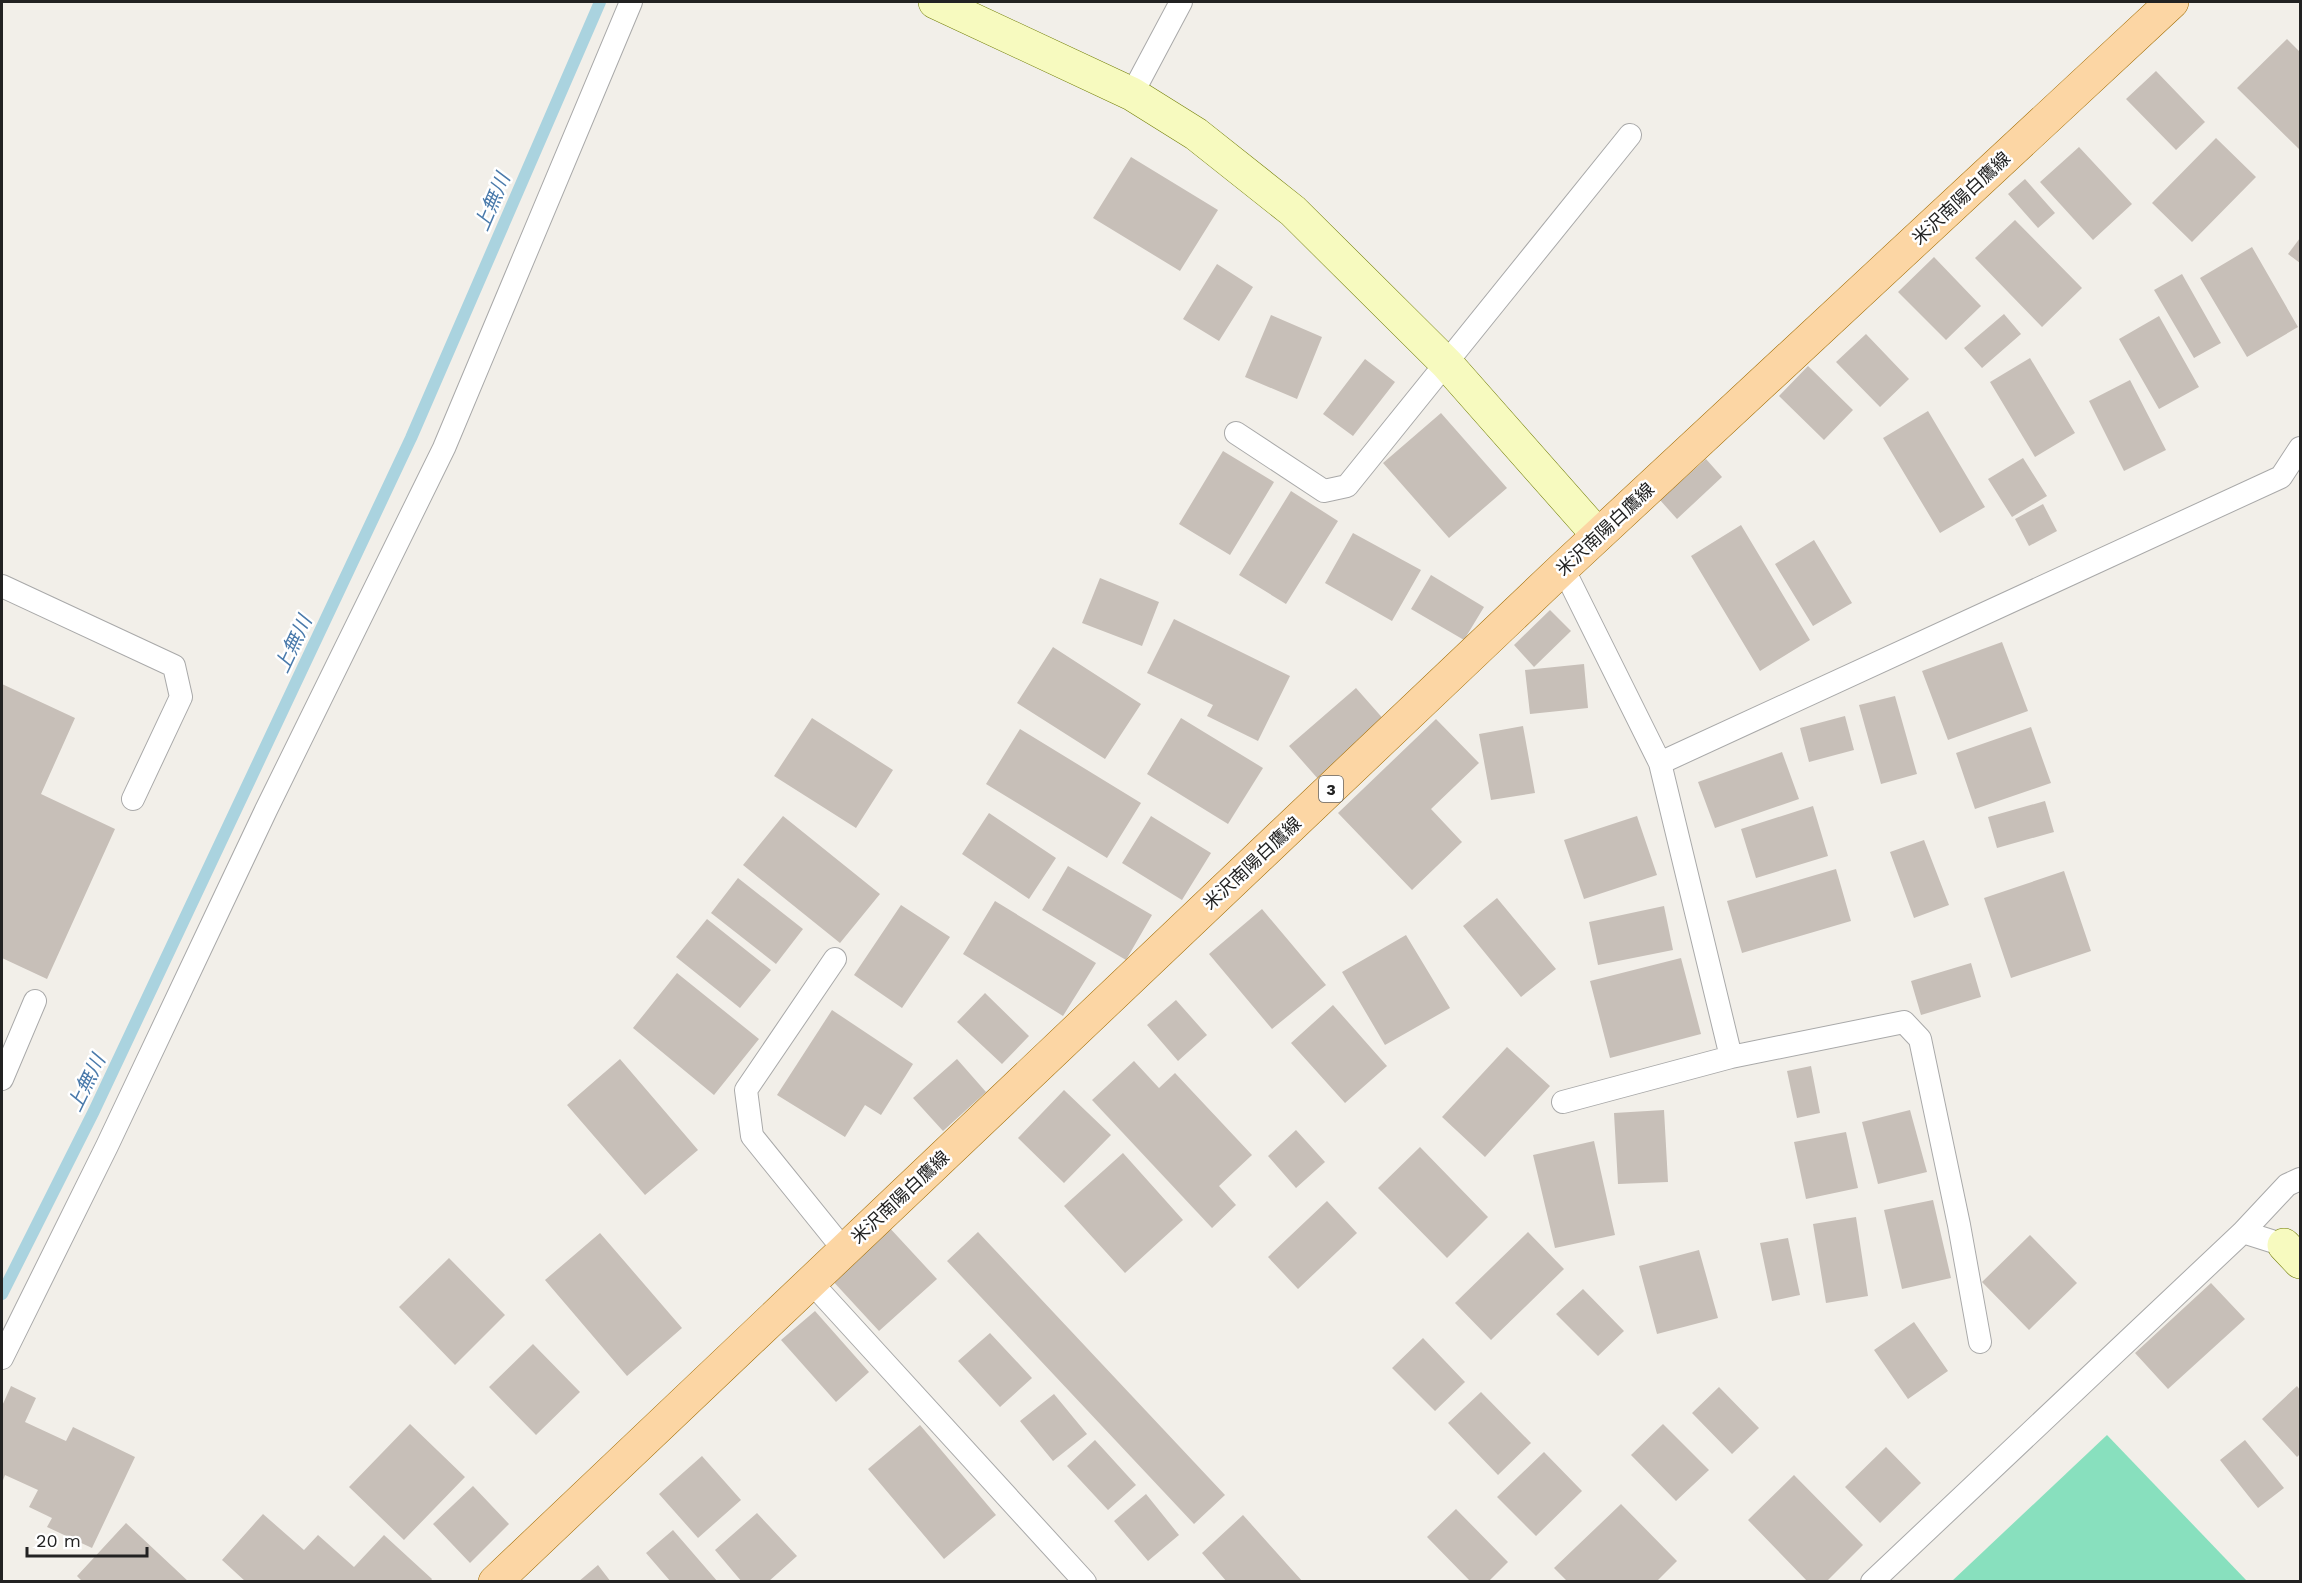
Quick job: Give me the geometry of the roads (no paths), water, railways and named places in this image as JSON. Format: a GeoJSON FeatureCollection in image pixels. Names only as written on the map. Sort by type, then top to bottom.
{"type":"FeatureCollection","features":[{"type":"Feature","properties":{"kind":"main road","name":"米沢南陽白鷹線"},"geometry":{"type":"LineString","coordinates":[[495,1581],[1598,535],[2172,2]]}},
{"type":"Feature","properties":{"kind":"street"},"geometry":{"type":"LineString","coordinates":[[935,2],[1132,94],[1196,134],[1293,211],[1447,364],[1598,535]]}},
{"type":"Feature","properties":{"kind":"lane"},"geometry":{"type":"LineString","coordinates":[[2,1358],[107,1146],[266,810],[444,448],[631,2]]}},
{"type":"Feature","properties":{"kind":"lane"},"geometry":{"type":"LineString","coordinates":[[1132,94],[1181,2]]}},
{"type":"Feature","properties":{"kind":"lane"},"geometry":{"type":"LineString","coordinates":[[1236,433],[1324,491],[1347,486],[1630,135]]}},
{"type":"Feature","properties":{"kind":"lane"},"geometry":{"type":"LineString","coordinates":[[1660,763],[2281,477],[2301,448]]}},
{"type":"Feature","properties":{"kind":"lane"},"geometry":{"type":"LineString","coordinates":[[1563,568],[1660,763],[1731,1057]]}},
{"type":"Feature","properties":{"kind":"lane"},"geometry":{"type":"LineString","coordinates":[[2,586],[174,666],[181,697],[133,799]]}},
{"type":"Feature","properties":{"kind":"lane"},"geometry":{"type":"LineString","coordinates":[[835,960],[746,1090],[752,1136],[844,1250]]}},
{"type":"Feature","properties":{"kind":"lane"},"geometry":{"type":"LineString","coordinates":[[2,1079],[35,1001]]}},
{"type":"Feature","properties":{"kind":"lane"},"geometry":{"type":"LineString","coordinates":[[1563,1102],[1731,1057],[1904,1022],[1920,1039],[1959,1225],[1980,1342]]}},
{"type":"Feature","properties":{"kind":"lane"},"geometry":{"type":"LineString","coordinates":[[1872,1581],[2243,1232],[2287,1185],[2301,1179]]}},
{"type":"Feature","properties":{"kind":"lane"},"geometry":{"type":"LineString","coordinates":[[2243,1232],[2292,1254]]}},
{"type":"Feature","properties":{"kind":"lane"},"geometry":{"type":"LineString","coordinates":[[811,1282],[1085,1581]]}},
{"type":"Feature","properties":{"kind":"waterway","name":"上無川"},"geometry":{"type":"LineString","coordinates":[[2,1294],[94,1111],[411,438],[600,2]]}}]}
